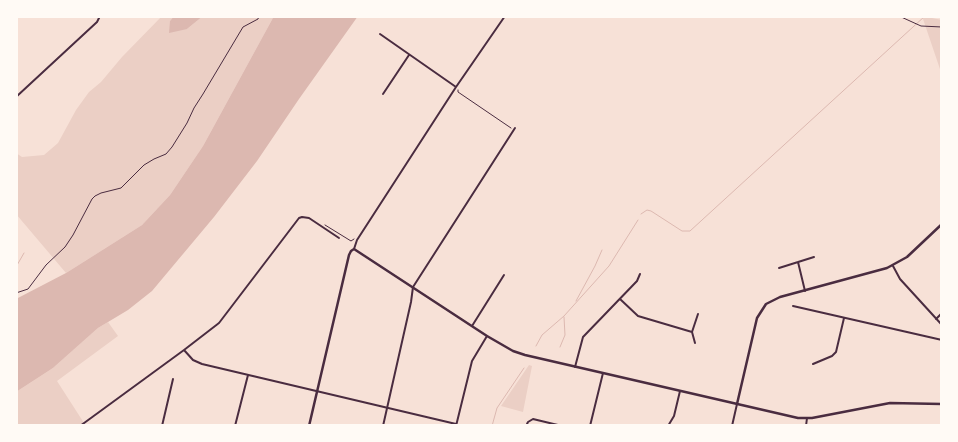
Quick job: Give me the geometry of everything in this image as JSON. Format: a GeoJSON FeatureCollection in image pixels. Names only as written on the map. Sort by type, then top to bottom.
{"type":"FeatureCollection","features":[{"type":"Feature","properties":{"kind":"street"},"geometry":{"type":"LineString","coordinates":[[16,97],[97,22],[100,16]]}},
{"type":"Feature","properties":{"kind":"street"},"geometry":{"type":"LineString","coordinates":[[310,426],[349,255],[456,87],[504,16]]}},
{"type":"Feature","properties":{"kind":"street"},"geometry":{"type":"LineString","coordinates":[[380,34],[456,87]]}},
{"type":"Feature","properties":{"kind":"street"},"geometry":{"type":"LineString","coordinates":[[382,94],[409,54]]}},
{"type":"Feature","properties":{"kind":"street"},"geometry":{"type":"LineString","coordinates":[[383,426],[413,287],[515,128]]}},
{"type":"Feature","properties":{"kind":"street"},"geometry":{"type":"LineString","coordinates":[[80,426],[213,328],[224,317],[296,221],[306,217],[340,238]]}},
{"type":"Feature","properties":{"kind":"street"},"geometry":{"type":"LineString","coordinates":[[732,426],[757,318],[763,307],[769,302],[893,266],[913,251],[942,224]]}},
{"type":"Feature","properties":{"kind":"street"},"geometry":{"type":"LineString","coordinates":[[354,249],[487,336],[519,353],[793,417],[807,418],[890,403],[942,404]]}},
{"type":"Feature","properties":{"kind":"street"},"geometry":{"type":"LineString","coordinates":[[779,268],[814,257]]}},
{"type":"Feature","properties":{"kind":"street"},"geometry":{"type":"LineString","coordinates":[[798,262],[805,291]]}},
{"type":"Feature","properties":{"kind":"street"},"geometry":{"type":"LineString","coordinates":[[893,266],[900,279],[942,325]]}},
{"type":"Feature","properties":{"kind":"street"},"geometry":{"type":"LineString","coordinates":[[575,367],[583,336],[637,281],[640,274]]}},
{"type":"Feature","properties":{"kind":"street"},"geometry":{"type":"LineString","coordinates":[[472,326],[504,275]]}},
{"type":"Feature","properties":{"kind":"street"},"geometry":{"type":"LineString","coordinates":[[620,298],[638,316],[692,332]]}},
{"type":"Feature","properties":{"kind":"street"},"geometry":{"type":"LineString","coordinates":[[793,306],[942,340]]}},
{"type":"Feature","properties":{"kind":"street"},"geometry":{"type":"LineString","coordinates":[[936,319],[942,313]]}},
{"type":"Feature","properties":{"kind":"street"},"geometry":{"type":"LineString","coordinates":[[695,343],[692,332],[698,314]]}},
{"type":"Feature","properties":{"kind":"street"},"geometry":{"type":"LineString","coordinates":[[813,364],[832,356],[836,352],[844,318]]}},
{"type":"Feature","properties":{"kind":"street"},"geometry":{"type":"LineString","coordinates":[[184,350],[197,362],[456,425],[472,361],[487,336]]}},
{"type":"Feature","properties":{"kind":"street"},"geometry":{"type":"LineString","coordinates":[[590,426],[603,373]]}},
{"type":"Feature","properties":{"kind":"street"},"geometry":{"type":"LineString","coordinates":[[235,426],[248,374]]}},
{"type":"Feature","properties":{"kind":"street"},"geometry":{"type":"LineString","coordinates":[[162,426],[173,379]]}},
{"type":"Feature","properties":{"kind":"street"},"geometry":{"type":"LineString","coordinates":[[668,426],[674,416],[680,391]]}},
{"type":"Feature","properties":{"kind":"street"},"geometry":{"type":"LineString","coordinates":[[806,426],[807,418]]}},
{"type":"Feature","properties":{"kind":"street"},"geometry":{"type":"LineString","coordinates":[[526,426],[533,419],[562,426]]}},
{"type":"Feature","properties":{"kind":"path"},"geometry":{"type":"LineString","coordinates":[[16,293],[28,289],[46,265],[65,247],[74,235],[83,213],[95,196],[100,192],[121,188],[144,165],[166,154],[187,123],[194,108],[243,27],[258,19],[259,16]]}},
{"type":"Feature","properties":{"kind":"path"},"geometry":{"type":"LineString","coordinates":[[899,16],[914,24],[942,27]]}},
{"type":"Feature","properties":{"kind":"path"},"geometry":{"type":"LineString","coordinates":[[461,85],[458,92],[510,128],[515,128]]}},
{"type":"Feature","properties":{"kind":"path"},"geometry":{"type":"LineString","coordinates":[[324,227],[326,224],[351,241],[353,238],[357,240]]}},
{"type":"Feature","properties":{"kind":"shaded area"},"geometry":{"type":"Polygon","coordinates":[[[162,16],[174,16],[170,21],[187,29],[203,16],[274,16],[203,146],[170,195],[142,225],[66,273],[16,214],[16,153],[22,157],[44,155],[58,143],[76,110],[89,92],[101,82],[122,57],[162,16]]]}},
{"type":"Feature","properties":{"kind":"shaded area"},"geometry":{"type":"Polygon","coordinates":[[[174,16],[203,16],[187,29],[169,33],[170,21],[174,16]]]}},
{"type":"Feature","properties":{"kind":"shaded area"},"geometry":{"type":"Polygon","coordinates":[[[274,16],[358,16],[257,161],[214,217],[152,291],[128,310],[98,328],[53,368],[16,392],[16,299],[66,273],[142,225],[170,195],[203,146],[274,16]]]}},
{"type":"Feature","properties":{"kind":"shaded area"},"geometry":{"type":"Polygon","coordinates":[[[922,16],[942,20],[942,75],[922,16]]]}},
{"type":"Feature","properties":{"kind":"shaded area"},"geometry":{"type":"Polygon","coordinates":[[[108,322],[118,336],[57,381],[84,423],[80,426],[16,426],[16,392],[53,368],[98,328],[108,322]]]}},
{"type":"Feature","properties":{"kind":"shaded area"},"geometry":{"type":"Polygon","coordinates":[[[529,365],[532,366],[523,412],[501,406],[529,365]]]}},
{"type":"Feature","properties":{"kind":"waterway"},"geometry":{"type":"LineString","coordinates":[[641,214],[647,210],[651,211],[682,231],[690,231],[925,16]]}},
{"type":"Feature","properties":{"kind":"waterway"},"geometry":{"type":"LineString","coordinates":[[536,346],[542,335],[564,316],[609,266],[638,220]]}},
{"type":"Feature","properties":{"kind":"waterway"},"geometry":{"type":"LineString","coordinates":[[576,301],[602,250]]}},
{"type":"Feature","properties":{"kind":"waterway"},"geometry":{"type":"LineString","coordinates":[[16,267],[24,253]]}},
{"type":"Feature","properties":{"kind":"waterway"},"geometry":{"type":"LineString","coordinates":[[560,347],[565,335],[564,317]]}},
{"type":"Feature","properties":{"kind":"waterway"},"geometry":{"type":"LineString","coordinates":[[492,426],[497,408],[524,368]]}}]}
